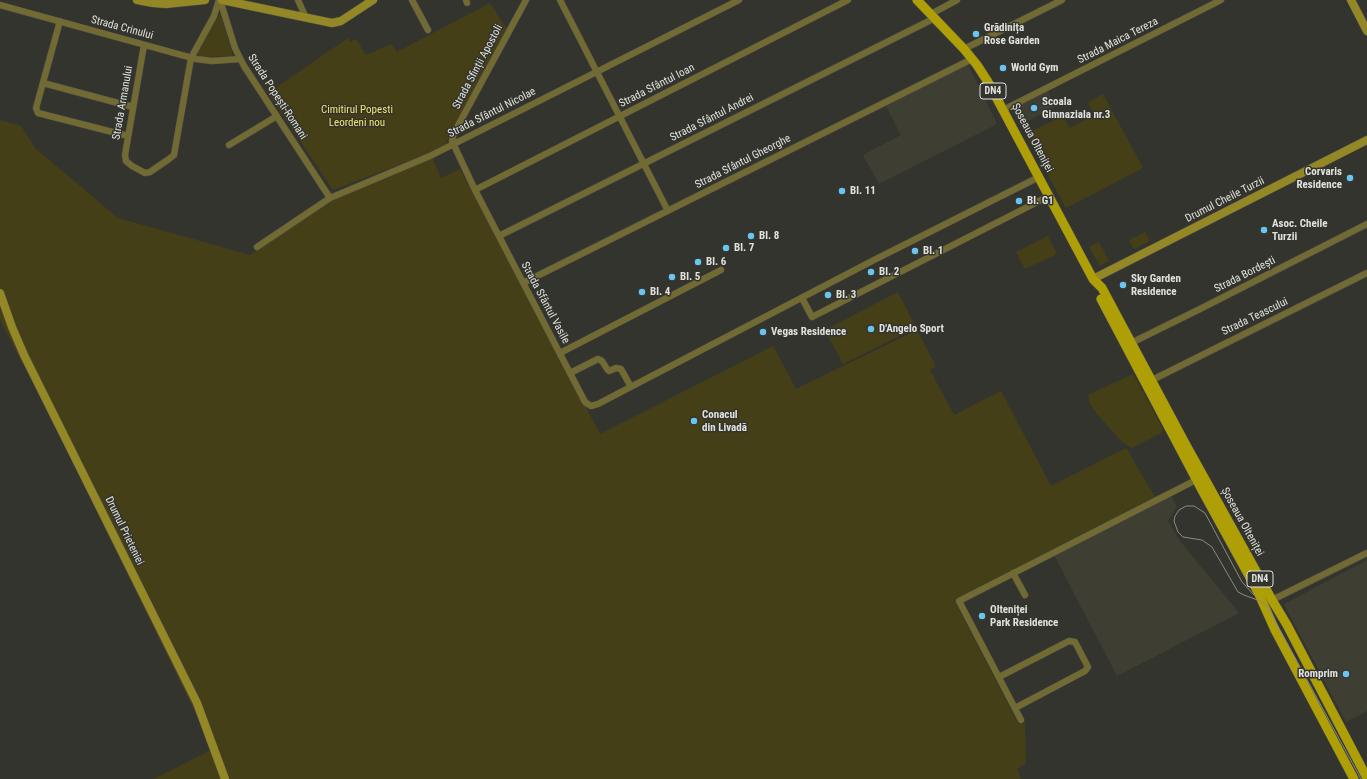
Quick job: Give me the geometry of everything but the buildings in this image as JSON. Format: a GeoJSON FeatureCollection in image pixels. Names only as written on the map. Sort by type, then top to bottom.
{"type":"FeatureCollection","features":[{"type":"Feature","properties":{"kind":"main road","name":"Șoseaua Olteniței"},"geometry":{"type":"LineString","coordinates":[[917,0],[964,49],[984,76],[1094,279],[1102,288],[1131,342],[1148,382],[1196,480],[1267,601],[1286,624],[1367,778]]}},
{"type":"Feature","properties":{"kind":"main road","name":"Șoseaua Olteniței"},"geometry":{"type":"LineString","coordinates":[[1094,279],[1096,291],[1148,382],[1267,601],[1275,630],[1354,779]]}},
{"type":"Feature","properties":{"kind":"main road"},"geometry":{"type":"LineString","coordinates":[[1275,630],[1286,624]]}},
{"type":"Feature","properties":{"kind":"street"},"geometry":{"type":"LineString","coordinates":[[137,0],[159,4],[205,0]]}},
{"type":"Feature","properties":{"kind":"street"},"geometry":{"type":"LineString","coordinates":[[191,58],[214,16],[220,0],[328,23],[338,22],[373,0]]}},
{"type":"Feature","properties":{"kind":"street","name":"Strada Popești-Romani"},"geometry":{"type":"LineString","coordinates":[[220,0],[240,59],[330,198]]}},
{"type":"Feature","properties":{"kind":"street"},"geometry":{"type":"LineString","coordinates":[[298,0],[306,18]]}},
{"type":"Feature","properties":{"kind":"street"},"geometry":{"type":"LineString","coordinates":[[412,0],[428,30]]}},
{"type":"Feature","properties":{"kind":"street","name":"Strada Sfinții Apostoli"},"geometry":{"type":"LineString","coordinates":[[452,144],[453,136],[526,0]]}},
{"type":"Feature","properties":{"kind":"street"},"geometry":{"type":"LineString","coordinates":[[560,0],[618,116],[668,211]]}},
{"type":"Feature","properties":{"kind":"street","name":"Strada Sfântul Nicolae"},"geometry":{"type":"LineString","coordinates":[[257,247],[330,198],[430,156],[739,0]]}},
{"type":"Feature","properties":{"kind":"street","name":"Strada Sfântul Ioan"},"geometry":{"type":"LineString","coordinates":[[475,190],[848,0]]}},
{"type":"Feature","properties":{"kind":"street","name":"Strada Sfântul Andrei"},"geometry":{"type":"LineString","coordinates":[[499,236],[933,16],[958,0]]}},
{"type":"Feature","properties":{"kind":"street"},"geometry":{"type":"LineString","coordinates":[[964,49],[1062,0]]}},
{"type":"Feature","properties":{"kind":"street","name":"Strada Maica Tereza"},"geometry":{"type":"LineString","coordinates":[[1003,110],[1221,0]]}},
{"type":"Feature","properties":{"kind":"street"},"geometry":{"type":"LineString","coordinates":[[1351,0],[1366,29]]}},
{"type":"Feature","properties":{"kind":"street","name":"Strada Crinului"},"geometry":{"type":"LineString","coordinates":[[0,5],[191,58],[204,60],[240,59]]}},
{"type":"Feature","properties":{"kind":"street"},"geometry":{"type":"LineString","coordinates":[[60,21],[36,111],[41,115],[128,136]]}},
{"type":"Feature","properties":{"kind":"street","name":"Strada Armanului"},"geometry":{"type":"LineString","coordinates":[[144,45],[125,155],[128,163],[143,172],[148,173],[174,154],[191,58]]}},
{"type":"Feature","properties":{"kind":"street","name":"Strada Sfântul Gheorghe"},"geometry":{"type":"LineString","coordinates":[[523,283],[972,59]]}},
{"type":"Feature","properties":{"kind":"street"},"geometry":{"type":"LineString","coordinates":[[43,83],[133,107]]}},
{"type":"Feature","properties":{"kind":"street"},"geometry":{"type":"LineString","coordinates":[[230,145],[277,116]]}},
{"type":"Feature","properties":{"kind":"street","name":"Drumul Cheile Turzii"},"geometry":{"type":"LineString","coordinates":[[1094,279],[1367,140]]}},
{"type":"Feature","properties":{"kind":"street","name":"Strada Sfântul Vasile"},"geometry":{"type":"LineString","coordinates":[[452,144],[560,353],[721,270]]}},
{"type":"Feature","properties":{"kind":"street"},"geometry":{"type":"LineString","coordinates":[[560,353],[585,402],[591,406],[598,404],[802,298],[1039,178]]}},
{"type":"Feature","properties":{"kind":"street"},"geometry":{"type":"LineString","coordinates":[[802,298],[812,317],[1049,196]]}},
{"type":"Feature","properties":{"kind":"street","name":"Strada Bordești"},"geometry":{"type":"LineString","coordinates":[[1131,342],[1202,308],[1367,224]]}},
{"type":"Feature","properties":{"kind":"street","name":"Strada Teascului"},"geometry":{"type":"LineString","coordinates":[[1148,382],[1367,273]]}},
{"type":"Feature","properties":{"kind":"street","name":"Drumul Prieteniei"},"geometry":{"type":"LineString","coordinates":[[0,294],[12,327],[27,360],[197,703],[225,779]]}},
{"type":"Feature","properties":{"kind":"street"},"geometry":{"type":"LineString","coordinates":[[570,373],[598,359],[609,371],[616,368],[621,369],[631,387]]}},
{"type":"Feature","properties":{"kind":"street"},"geometry":{"type":"LineString","coordinates":[[1021,720],[959,600],[1196,480]]}},
{"type":"Feature","properties":{"kind":"street"},"geometry":{"type":"LineString","coordinates":[[1267,601],[1367,553]]}},
{"type":"Feature","properties":{"kind":"street"},"geometry":{"type":"LineString","coordinates":[[1013,573],[1025,595]]}},
{"type":"Feature","properties":{"kind":"street"},"geometry":{"type":"LineString","coordinates":[[999,677],[1069,641],[1075,642],[1088,666],[1085,671],[1015,708]]}},
{"type":"Feature","properties":{"kind":"shaded area"},"geometry":{"type":"Polygon","coordinates":[[[968,65],[997,124],[879,184],[863,155],[901,135],[885,104],[968,65]]]}},
{"type":"Feature","properties":{"kind":"shaded area","name":"Scoala Gimnaziala nr.3"},"geometry":{"type":"Polygon","coordinates":[[[1047,90],[1056,106],[1021,125],[1012,109],[1047,90]]]}},
{"type":"Feature","properties":{"kind":"shaded area"},"geometry":{"type":"Polygon","coordinates":[[[1168,490],[1177,506],[1168,521],[1180,541],[1239,613],[1117,676],[1051,549],[1168,490]]]}},
{"type":"Feature","properties":{"kind":"shaded area"},"geometry":{"type":"Polygon","coordinates":[[[1367,560],[1367,711],[1346,722],[1284,604],[1367,560]]]}},
{"type":"Feature","properties":{"kind":"green space","name":"Cimitirul Popesti Leordeni nou"},"geometry":{"type":"Polygon","coordinates":[[[490,3],[507,29],[445,145],[430,153],[333,190],[266,90],[277,87],[348,38],[350,42],[356,39],[366,55],[392,44],[397,52],[490,3]]]}},
{"type":"Feature","properties":{"kind":"green space"},"geometry":{"type":"Polygon","coordinates":[[[220,13],[233,56],[199,57],[197,53],[220,13]]]}},
{"type":"Feature","properties":{"kind":"green space"},"geometry":{"type":"Polygon","coordinates":[[[1103,94],[1143,168],[1066,208],[1026,134],[1063,116],[1070,128],[1094,115],[1088,103],[1103,94]]]}},
{"type":"Feature","properties":{"kind":"green space"},"geometry":{"type":"Polygon","coordinates":[[[0,120],[21,126],[35,148],[118,218],[250,255],[335,198],[432,157],[441,178],[460,169],[600,434],[773,346],[796,389],[917,330],[936,367],[930,370],[954,415],[1001,391],[1051,486],[1126,448],[1155,497],[954,600],[1019,725],[1025,723],[1026,763],[1017,769],[1021,779],[154,779],[213,749],[65,446],[0,320],[0,120]]]}},
{"type":"Feature","properties":{"kind":"green space"},"geometry":{"type":"Polygon","coordinates":[[[1145,232],[1150,241],[1134,249],[1129,240],[1145,232]]]}},
{"type":"Feature","properties":{"kind":"green space"},"geometry":{"type":"Polygon","coordinates":[[[1048,236],[1057,254],[1025,269],[1016,252],[1048,236]]]}},
{"type":"Feature","properties":{"kind":"green space"},"geometry":{"type":"Polygon","coordinates":[[[1099,242],[1109,261],[1100,266],[1089,247],[1099,242]]]}},
{"type":"Feature","properties":{"kind":"green space","name":"D'Angelo Sport"},"geometry":{"type":"Polygon","coordinates":[[[898,292],[916,328],[843,364],[825,330],[898,292]]]}},
{"type":"Feature","properties":{"kind":"green space"},"geometry":{"type":"Polygon","coordinates":[[[1133,374],[1163,429],[1161,433],[1132,448],[1122,442],[1098,415],[1090,404],[1088,395],[1133,374]]]}},
{"type":"Feature","properties":{"kind":"tram line"},"geometry":{"type":"LineString","coordinates":[[1254,595],[1242,582],[1205,513],[1194,506],[1186,506],[1179,510],[1174,521],[1178,532],[1183,537],[1202,540],[1212,547],[1238,592],[1263,602],[1268,608],[1361,779]]}},
{"type":"Feature","properties":{"kind":"place","name":"Grădinița Rose Garden"},"geometry":{"type":"Point","coordinates":[976,34]}},
{"type":"Feature","properties":{"kind":"place","name":"World Gym"},"geometry":{"type":"Point","coordinates":[1003,68]}},
{"type":"Feature","properties":{"kind":"place","name":"Scoala Gimnaziala nr.3"},"geometry":{"type":"Point","coordinates":[1034,108]}},
{"type":"Feature","properties":{"kind":"place","name":"Corvaris Residence"},"geometry":{"type":"Point","coordinates":[1350,178]}},
{"type":"Feature","properties":{"kind":"place","name":"Bl. 11"},"geometry":{"type":"Point","coordinates":[842,191]}},
{"type":"Feature","properties":{"kind":"place","name":"Bl. G1"},"geometry":{"type":"Point","coordinates":[1019,201]}},
{"type":"Feature","properties":{"kind":"place","name":"Asoc. Cheile Turzii"},"geometry":{"type":"Point","coordinates":[1264,230]}},
{"type":"Feature","properties":{"kind":"place","name":"Bl. 8"},"geometry":{"type":"Point","coordinates":[751,236]}},
{"type":"Feature","properties":{"kind":"place","name":"Bl. 7"},"geometry":{"type":"Point","coordinates":[726,248]}},
{"type":"Feature","properties":{"kind":"place","name":"Bl. 1"},"geometry":{"type":"Point","coordinates":[915,251]}},
{"type":"Feature","properties":{"kind":"place","name":"Bl. 6"},"geometry":{"type":"Point","coordinates":[698,262]}},
{"type":"Feature","properties":{"kind":"place","name":"Bl. 2"},"geometry":{"type":"Point","coordinates":[871,272]}},
{"type":"Feature","properties":{"kind":"place","name":"Bl. 5"},"geometry":{"type":"Point","coordinates":[672,277]}},
{"type":"Feature","properties":{"kind":"place","name":"Sky Garden Residence"},"geometry":{"type":"Point","coordinates":[1123,285]}},
{"type":"Feature","properties":{"kind":"place","name":"Bl. 4"},"geometry":{"type":"Point","coordinates":[642,292]}},
{"type":"Feature","properties":{"kind":"place","name":"Bl. 3"},"geometry":{"type":"Point","coordinates":[828,295]}},
{"type":"Feature","properties":{"kind":"place","name":"D'Angelo Sport"},"geometry":{"type":"Point","coordinates":[871,329]}},
{"type":"Feature","properties":{"kind":"place","name":"Vegas Residence"},"geometry":{"type":"Point","coordinates":[763,332]}},
{"type":"Feature","properties":{"kind":"place","name":"Conacul din Livadă"},"geometry":{"type":"Point","coordinates":[694,421]}},
{"type":"Feature","properties":{"kind":"place","name":"Olteniței Park Residence"},"geometry":{"type":"Point","coordinates":[982,616]}},
{"type":"Feature","properties":{"kind":"place","name":"Romprim"},"geometry":{"type":"Point","coordinates":[1346,674]}}]}
